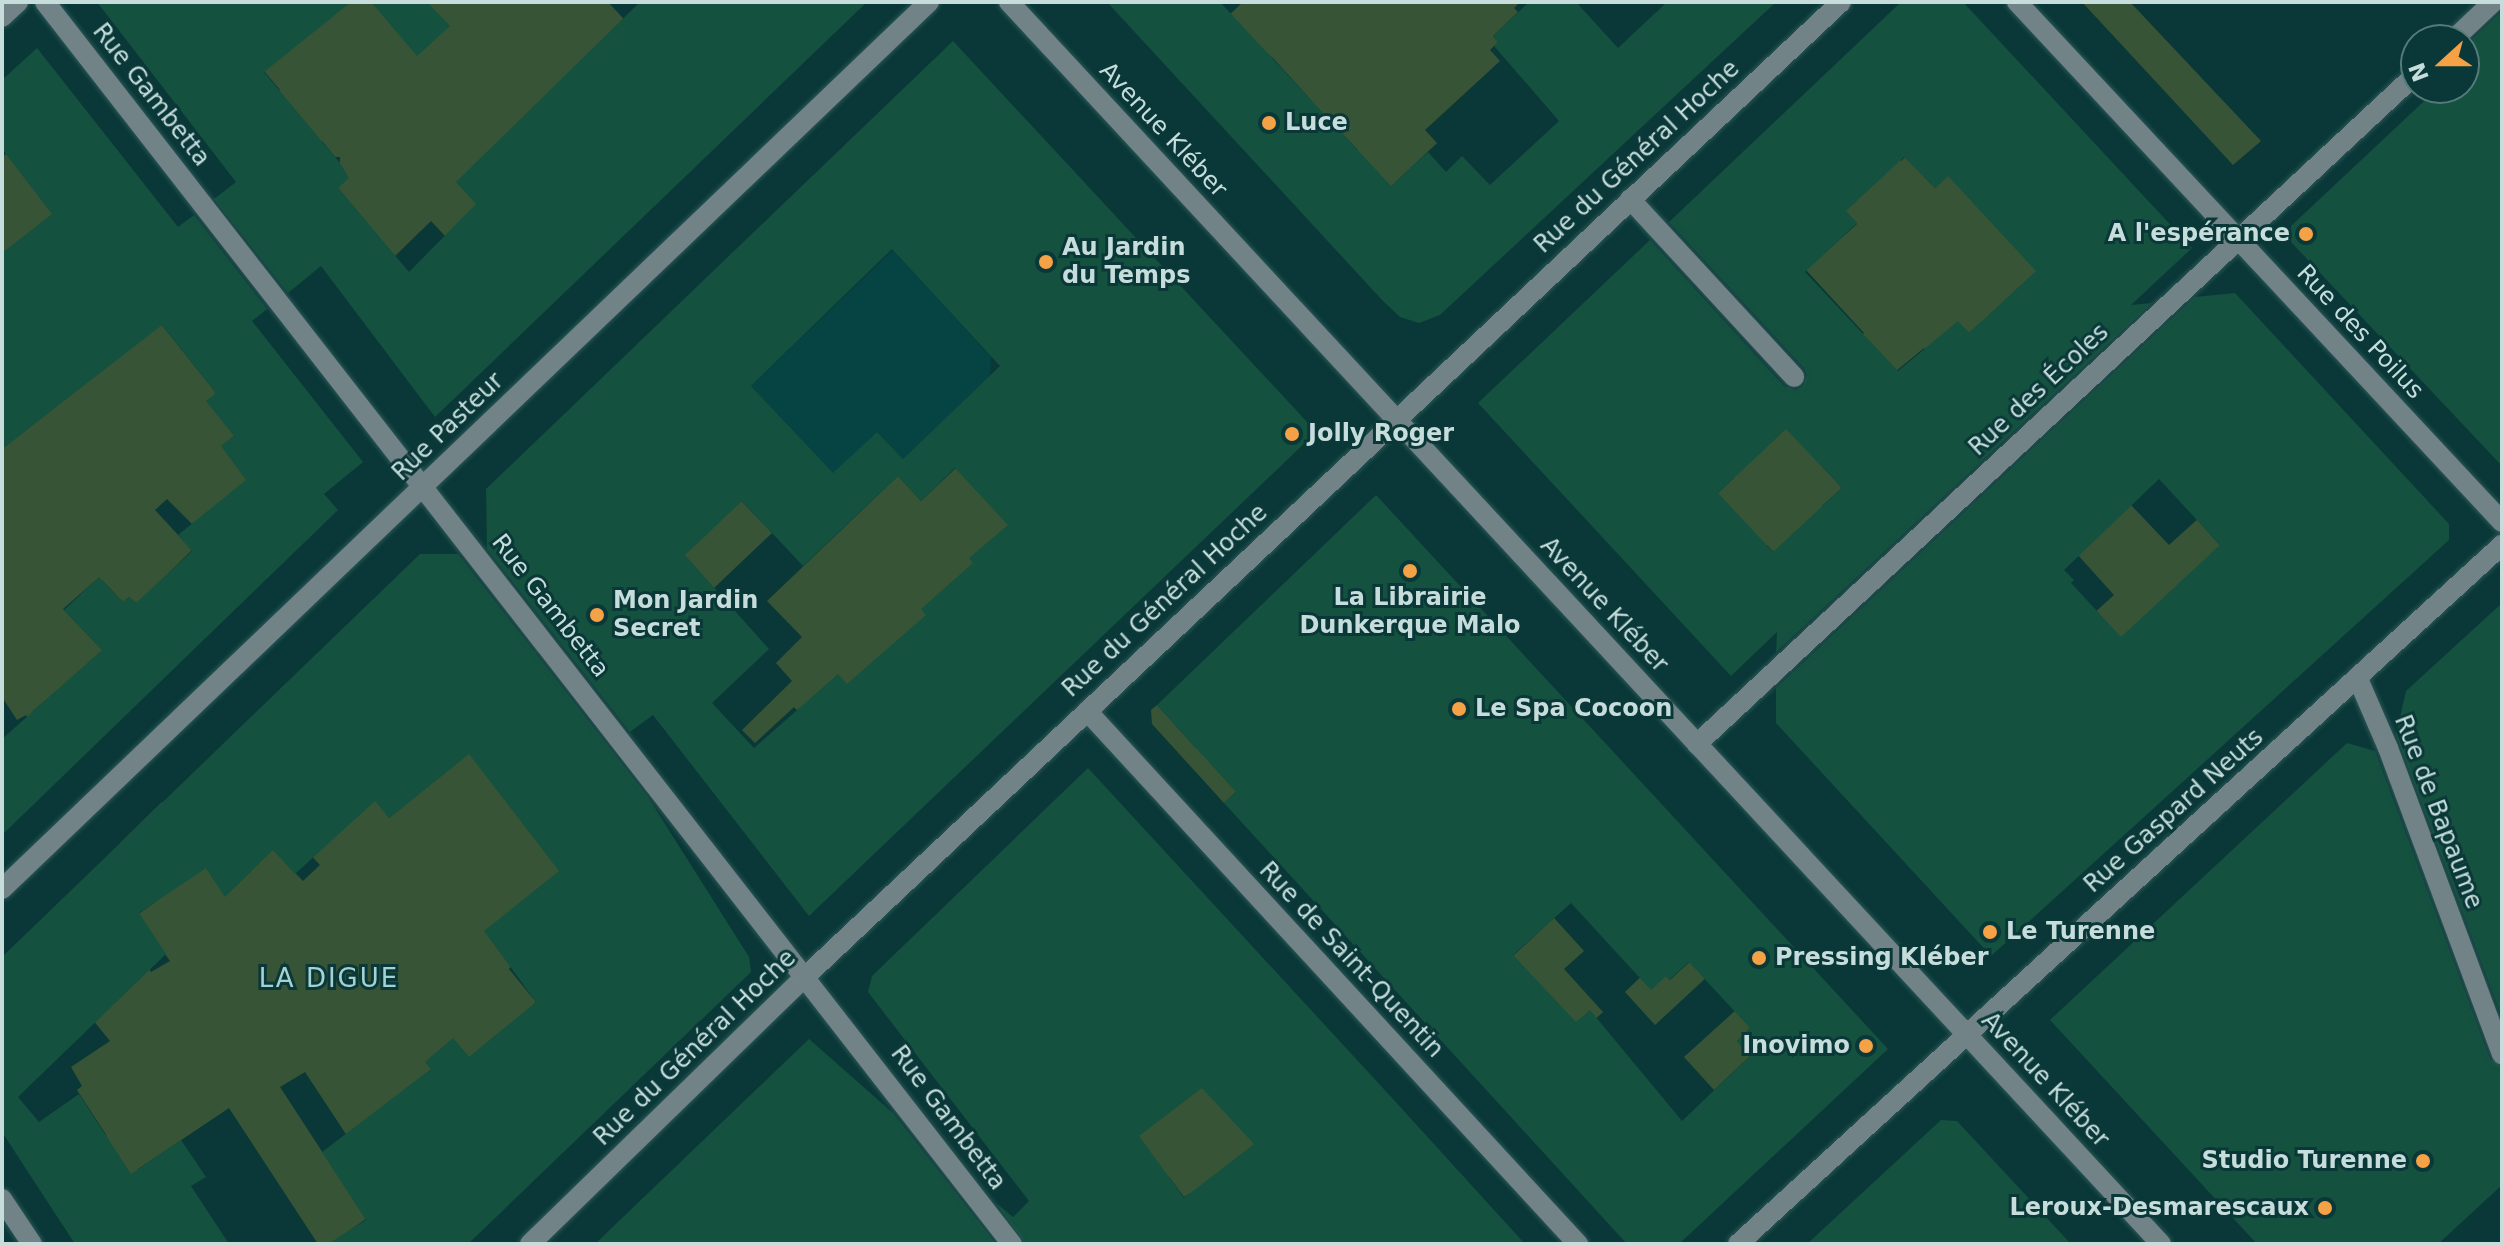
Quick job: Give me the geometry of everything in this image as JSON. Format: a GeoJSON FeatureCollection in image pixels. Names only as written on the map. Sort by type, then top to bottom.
{"type":"FeatureCollection","features":[{"type":"Feature","properties":{"kind":"street"},"geometry":{"type":"LineString","coordinates":[[2,17],[18,2]]}},
{"type":"Feature","properties":{"kind":"street","name":"Rue Gambetta"},"geometry":{"type":"LineString","coordinates":[[45,2],[1012,1244]]}},
{"type":"Feature","properties":{"kind":"street","name":"Rue Pasteur"},"geometry":{"type":"LineString","coordinates":[[2,889],[929,2]]}},
{"type":"Feature","properties":{"kind":"street","name":"Avenue Kléber"},"geometry":{"type":"LineString","coordinates":[[1009,2],[2161,1244]]}},
{"type":"Feature","properties":{"kind":"street","name":"Rue du Général Hoche"},"geometry":{"type":"LineString","coordinates":[[530,1244],[806,976],[1395,418],[1841,2]]}},
{"type":"Feature","properties":{"kind":"street","name":"Rue des Poilus"},"geometry":{"type":"LineString","coordinates":[[2017,2],[2502,522]]}},
{"type":"Feature","properties":{"kind":"street"},"geometry":{"type":"LineString","coordinates":[[2470,24],[2493,2]]}},
{"type":"Feature","properties":{"kind":"street","name":"Rue des Écoles"},"geometry":{"type":"LineString","coordinates":[[1697,744],[2400,89]]}},
{"type":"Feature","properties":{"kind":"street"},"geometry":{"type":"LineString","coordinates":[[1630,199],[1794,377]]}},
{"type":"Feature","properties":{"kind":"street","name":"Rue Gaspard Neuts"},"geometry":{"type":"LineString","coordinates":[[1738,1244],[2502,545]]}},
{"type":"Feature","properties":{"kind":"street","name":"Rue de Bapaume"},"geometry":{"type":"LineString","coordinates":[[2358,679],[2388,748],[2502,1054]]}},
{"type":"Feature","properties":{"kind":"street","name":"Rue de Saint-Quentin"},"geometry":{"type":"LineString","coordinates":[[1087,711],[1578,1244]]}},
{"type":"Feature","properties":{"kind":"street"},"geometry":{"type":"LineString","coordinates":[[2,1199],[32,1244]]}},
{"type":"Feature","properties":{"kind":"shaded area"},"geometry":{"type":"Polygon","coordinates":[[[893,250],[991,357],[990,376],[903,459],[877,432],[803,502],[786,423],[751,386],[893,250]]]}},
{"type":"Feature","properties":{"kind":"green space"},"geometry":{"type":"Polygon","coordinates":[[[248,2],[608,2],[635,31],[561,81],[457,182],[509,240],[461,253],[431,221],[395,256],[338,188],[340,157],[335,157],[323,142],[264,107],[280,90],[264,71],[248,2]]]}},
{"type":"Feature","properties":{"kind":"green space"},"geometry":{"type":"Polygon","coordinates":[[[1243,2],[1520,2],[1514,8],[1518,12],[1493,36],[1498,42],[1490,50],[1500,61],[1425,130],[1437,143],[1384,193],[1357,149],[1335,126],[1327,132],[1310,114],[1311,100],[1273,58],[1224,20],[1243,2]]]}},
{"type":"Feature","properties":{"kind":"green space"},"geometry":{"type":"Polygon","coordinates":[[[2082,2],[2130,2],[2261,141],[2233,165],[2082,2]]]}},
{"type":"Feature","properties":{"kind":"green space"},"geometry":{"type":"Polygon","coordinates":[[[1961,104],[1924,177],[1935,188],[1989,137],[2061,252],[1969,333],[1958,322],[1955,383],[1924,348],[1804,447],[1842,488],[1822,506],[1834,521],[1786,565],[1767,545],[1750,560],[1683,526],[1734,478],[1766,424],[1864,333],[1806,270],[1857,224],[1835,199],[1868,126],[1901,161],[1961,104]]]}},
{"type":"Feature","properties":{"kind":"green space"},"geometry":{"type":"Polygon","coordinates":[[[6,154],[66,203],[2,300],[2,157],[6,154]]]}},
{"type":"Feature","properties":{"kind":"green space"},"geometry":{"type":"Polygon","coordinates":[[[161,324],[216,393],[234,436],[222,446],[277,458],[192,524],[167,499],[155,510],[192,550],[137,604],[129,597],[123,602],[103,581],[96,580],[63,609],[103,651],[33,711],[30,723],[26,715],[17,720],[2,697],[2,449],[161,324]]]}},
{"type":"Feature","properties":{"kind":"green space"},"geometry":{"type":"Polygon","coordinates":[[[670,426],[772,533],[714,588],[603,536],[696,544],[708,533],[670,426]]]}},
{"type":"Feature","properties":{"kind":"green space"},"geometry":{"type":"Polygon","coordinates":[[[956,468],[1035,553],[957,648],[843,760],[794,707],[755,743],[742,730],[792,681],[776,663],[802,637],[767,601],[898,476],[921,501],[956,468]]]}},
{"type":"Feature","properties":{"kind":"green space"},"geometry":{"type":"Polygon","coordinates":[[[2221,498],[2200,523],[2253,582],[2215,654],[1902,716],[2082,624],[2114,595],[2058,533],[2131,505],[2169,545],[2221,498]]]}},
{"type":"Feature","properties":{"kind":"green space"},"geometry":{"type":"Polygon","coordinates":[[[1157,705],[1196,748],[1238,743],[1255,774],[1224,803],[1152,724],[1151,710],[1157,705]]]}},
{"type":"Feature","properties":{"kind":"green space"},"geometry":{"type":"Polygon","coordinates":[[[321,723],[389,818],[492,735],[609,933],[511,966],[509,969],[536,1002],[482,1072],[453,1039],[426,1062],[431,1069],[440,1063],[405,1089],[390,1201],[305,1072],[280,1087],[366,1219],[330,1244],[318,1244],[229,1108],[138,1169],[134,1191],[105,1133],[77,1090],[82,1086],[71,1067],[110,1041],[84,1009],[121,925],[151,972],[170,961],[137,915],[158,900],[120,843],[162,802],[225,896],[260,836],[303,881],[320,865],[264,805],[321,723]]]}},
{"type":"Feature","properties":{"kind":"green space"},"geometry":{"type":"Polygon","coordinates":[[[1554,918],[1584,951],[1564,969],[1603,1012],[1551,1060],[1475,991],[1554,918]]]}},
{"type":"Feature","properties":{"kind":"green space"},"geometry":{"type":"Polygon","coordinates":[[[1694,958],[1721,964],[1655,1025],[1625,992],[1654,964],[1670,980],[1694,958]]]}},
{"type":"Feature","properties":{"kind":"green space"},"geometry":{"type":"Polygon","coordinates":[[[1008,979],[1291,1129],[1204,1213],[1191,1193],[1184,1197],[1169,1177],[1151,1190],[1008,979]]]}},
{"type":"Feature","properties":{"kind":"green space"},"geometry":{"type":"Polygon","coordinates":[[[1737,1009],[1752,1026],[1737,1041],[1750,1056],[1714,1090],[1684,1057],[1737,1009]]]}},
{"type":"Feature","properties":{"kind":"building"},"geometry":{"type":"Polygon","coordinates":[[[97,2],[351,2],[264,72],[340,163],[349,178],[338,188],[409,272],[476,204],[456,182],[640,2],[867,2],[435,417],[321,266],[288,293],[214,199],[236,182],[97,2]]]}},
{"type":"Feature","properties":{"kind":"building"},"geometry":{"type":"Polygon","coordinates":[[[371,2],[427,2],[450,26],[417,56],[371,2]]]}},
{"type":"Feature","properties":{"kind":"building"},"geometry":{"type":"Polygon","coordinates":[[[1107,2],[1220,2],[1391,186],[1428,152],[1446,172],[1462,156],[1490,185],[1559,121],[1494,46],[1498,42],[1493,36],[1529,2],[1576,2],[1618,48],[1667,2],[1776,2],[1440,315],[1419,323],[1400,317],[1383,301],[1107,2]]]}},
{"type":"Feature","properties":{"kind":"building"},"geometry":{"type":"Polygon","coordinates":[[[1901,2],[1963,2],[2192,248],[2131,305],[2152,303],[1776,652],[1777,632],[1731,676],[1478,403],[1650,240],[1784,386],[1796,390],[1803,386],[1807,375],[1804,368],[1669,222],[1901,2]],[[1904,157],[1846,211],[1857,223],[1805,272],[1898,371],[1958,321],[1969,333],[2036,271],[1948,176],[1935,188],[1904,157]],[[1786,429],[1718,493],[1773,552],[1842,488],[1786,429]]]}},
{"type":"Feature","properties":{"kind":"building"},"geometry":{"type":"Polygon","coordinates":[[[2502,11],[2502,466],[2290,241],[2291,226],[2421,104],[2480,104],[2480,32],[2502,11]]]}},
{"type":"Feature","properties":{"kind":"building"},"geometry":{"type":"Polygon","coordinates":[[[953,41],[1308,423],[1309,439],[809,916],[653,715],[630,732],[487,549],[486,489],[953,41]],[[892,249],[751,386],[833,473],[877,432],[903,459],[1000,366],[892,249]],[[955,468],[921,501],[898,476],[803,566],[742,501],[685,555],[769,649],[712,703],[754,748],[838,674],[847,684],[926,615],[921,609],[973,563],[969,558],[1008,525],[955,468]]]}},
{"type":"Feature","properties":{"kind":"building"},"geometry":{"type":"Polygon","coordinates":[[[37,48],[178,227],[194,215],[267,309],[252,321],[363,462],[324,494],[338,510],[2,835],[2,739],[102,650],[64,610],[99,577],[123,602],[129,597],[136,603],[192,551],[178,535],[246,480],[221,446],[234,436],[206,401],[216,393],[162,325],[2,449],[2,253],[52,214],[2,149],[2,80],[37,48]]]}},
{"type":"Feature","properties":{"kind":"building"},"geometry":{"type":"Polygon","coordinates":[[[2235,293],[2449,524],[2449,540],[1991,956],[1776,723],[1776,688],[2195,297],[2235,293]],[[2159,479],[2064,570],[2074,580],[2071,583],[2121,637],[2220,545],[2159,479]]]}},
{"type":"Feature","properties":{"kind":"building"},"geometry":{"type":"Polygon","coordinates":[[[1376,495],[1888,1049],[1679,1244],[1627,1244],[1224,803],[1236,792],[1157,705],[1376,495]],[[1571,903],[1513,955],[1576,1022],[1590,1010],[1682,1121],[1750,1056],[1737,1041],[1750,1028],[1689,962],[1669,980],[1666,976],[1651,990],[1571,903]]]}},
{"type":"Feature","properties":{"kind":"building"},"geometry":{"type":"Polygon","coordinates":[[[420,554],[458,554],[648,797],[749,957],[751,972],[468,1244],[328,1244],[366,1220],[322,1152],[431,1069],[425,1062],[453,1038],[469,1057],[536,1002],[484,931],[559,871],[469,754],[389,818],[375,801],[295,874],[273,850],[225,897],[206,868],[139,913],[166,954],[18,1097],[39,1122],[79,1094],[131,1174],[181,1140],[206,1177],[191,1186],[229,1244],[75,1244],[2,1132],[2,957],[420,554]]]}},
{"type":"Feature","properties":{"kind":"building"},"geometry":{"type":"Polygon","coordinates":[[[2502,603],[2502,1017],[2396,735],[2406,691],[2502,603]]]}},
{"type":"Feature","properties":{"kind":"building"},"geometry":{"type":"Polygon","coordinates":[[[2347,743],[2375,751],[2490,1059],[2502,1067],[2502,1185],[2438,1244],[2257,1244],[2050,1020],[2347,743]]]}},
{"type":"Feature","properties":{"kind":"building"},"geometry":{"type":"Polygon","coordinates":[[[1088,768],[1525,1244],[1025,1244],[996,1203],[1013,1217],[1029,1201],[868,992],[872,976],[1088,768]],[[1202,1088],[1139,1136],[1184,1198],[1254,1144],[1202,1088]]]}},
{"type":"Feature","properties":{"kind":"building"},"geometry":{"type":"Polygon","coordinates":[[[809,1039],[893,1113],[996,1244],[595,1244],[809,1039]]]}},
{"type":"Feature","properties":{"kind":"building"},"geometry":{"type":"Polygon","coordinates":[[[1941,1120],[1957,1121],[2071,1244],[1807,1244],[1941,1120]]]}},
{"type":"Feature","properties":{"kind":"place","name":"Luce"},"geometry":{"type":"Point","coordinates":[1269,123]}},
{"type":"Feature","properties":{"kind":"place","name":"A l'espérance"},"geometry":{"type":"Point","coordinates":[2306,234]}},
{"type":"Feature","properties":{"kind":"place","name":"Au Jardin du Temps"},"geometry":{"type":"Point","coordinates":[1046,262]}},
{"type":"Feature","properties":{"kind":"place","name":"Jolly Roger"},"geometry":{"type":"Point","coordinates":[1292,434]}},
{"type":"Feature","properties":{"kind":"place","name":"La Librairie Dunkerque Malo"},"geometry":{"type":"Point","coordinates":[1410,571]}},
{"type":"Feature","properties":{"kind":"place","name":"Mon Jardin Secret"},"geometry":{"type":"Point","coordinates":[597,615]}},
{"type":"Feature","properties":{"kind":"place","name":"Le Spa Cocoon"},"geometry":{"type":"Point","coordinates":[1459,709]}},
{"type":"Feature","properties":{"kind":"place","name":"Le Turenne"},"geometry":{"type":"Point","coordinates":[1990,932]}},
{"type":"Feature","properties":{"kind":"place","name":"Pressing Kléber"},"geometry":{"type":"Point","coordinates":[1759,958]}},
{"type":"Feature","properties":{"kind":"place","name":"Inovimo"},"geometry":{"type":"Point","coordinates":[1866,1046]}},
{"type":"Feature","properties":{"kind":"place","name":"Studio Turenne"},"geometry":{"type":"Point","coordinates":[2423,1161]}},
{"type":"Feature","properties":{"kind":"place","name":"Leroux-Desmarescaux"},"geometry":{"type":"Point","coordinates":[2325,1208]}},
{"type":"Feature","properties":{"kind":"district","name":"LA DIGUE"},"geometry":{"type":"Point","coordinates":[329,979]}}]}
